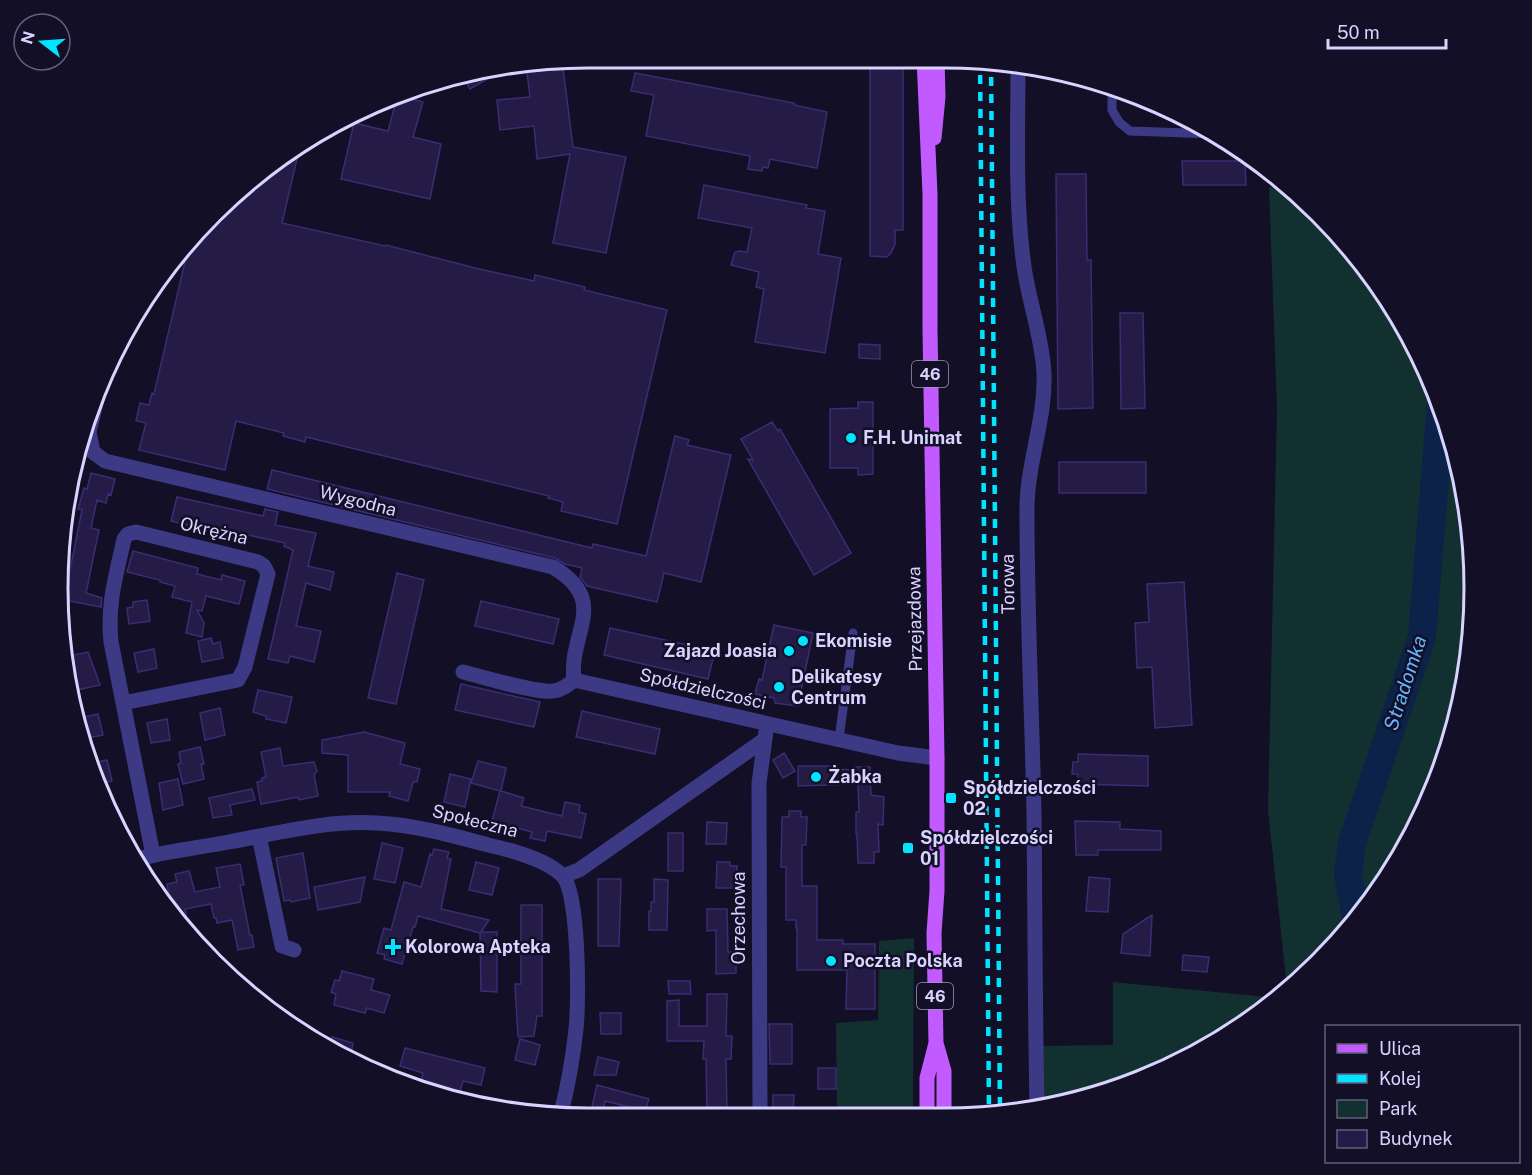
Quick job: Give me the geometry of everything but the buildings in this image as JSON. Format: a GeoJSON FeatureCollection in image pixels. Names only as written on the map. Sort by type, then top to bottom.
{"type":"FeatureCollection","features":[{"type":"Feature","properties":{"kind":"main road","name":"Przejazdowa"},"geometry":{"type":"LineString","coordinates":[[924,68],[930,194],[937,758],[937,891],[934,933],[936,1043],[944,1071],[944,1108]]}},
{"type":"Feature","properties":{"kind":"main road","name":"Przejazdowa"},"geometry":{"type":"LineString","coordinates":[[930,194],[938,97],[938,68]]}},
{"type":"Feature","properties":{"kind":"main road","name":"Przejazdowa"},"geometry":{"type":"LineString","coordinates":[[927,1108],[927,1078],[936,1043]]}},
{"type":"Feature","properties":{"kind":"street","name":"Torowa"},"geometry":{"type":"LineString","coordinates":[[1018,73],[1020,233],[1023,263],[1039,334],[1044,370],[1044,401],[1032,454],[1027,509],[1034,814],[1036,1099]]}},
{"type":"Feature","properties":{"kind":"street","name":"Wygodna"},"geometry":{"type":"LineString","coordinates":[[90,437],[93,452],[105,461],[553,567],[574,585],[585,607],[572,663],[574,680]]}},
{"type":"Feature","properties":{"kind":"street","name":"Okrężna"},"geometry":{"type":"LineString","coordinates":[[123,703],[238,680],[245,667],[268,574],[264,566],[258,562],[136,532],[128,534],[124,539],[110,604],[109,623],[123,703],[153,855]]}},
{"type":"Feature","properties":{"kind":"street"},"geometry":{"type":"LineString","coordinates":[[463,672],[552,691],[563,688],[574,680]]}},
{"type":"Feature","properties":{"kind":"street","name":"Spółdzielczości"},"geometry":{"type":"LineString","coordinates":[[574,680],[898,753],[937,758]]}},
{"type":"Feature","properties":{"kind":"street","name":"Orzechowa"},"geometry":{"type":"LineString","coordinates":[[760,1108],[759,783],[767,724]]}},
{"type":"Feature","properties":{"kind":"street"},"geometry":{"type":"LineString","coordinates":[[562,1107],[577,1026],[574,914],[568,886],[563,876],[579,870],[764,740]]}},
{"type":"Feature","properties":{"kind":"street","name":"Społeczna"},"geometry":{"type":"LineString","coordinates":[[143,858],[259,836],[344,823],[376,822],[417,827],[523,853],[563,876]]}},
{"type":"Feature","properties":{"kind":"street"},"geometry":{"type":"LineString","coordinates":[[259,836],[282,946],[294,950]]}},
{"type":"Feature","properties":{"kind":"lane"},"geometry":{"type":"LineString","coordinates":[[1112,95],[1112,110],[1119,122],[1130,131],[1198,133]]}},
{"type":"Feature","properties":{"kind":"lane"},"geometry":{"type":"LineString","coordinates":[[839,739],[853,633]]}},
{"type":"Feature","properties":{"kind":"green space"},"geometry":{"type":"Polygon","coordinates":[[[1269,187],[1276,187],[1312,220],[1357,271],[1395,328],[1411,358],[1437,420],[1455,486],[1465,588],[1455,689],[1437,755],[1411,817],[1395,848],[1357,904],[1312,955],[1286,979],[1268,810],[1277,409],[1269,187]]]}},
{"type":"Feature","properties":{"kind":"green space"},"geometry":{"type":"Polygon","coordinates":[[[914,938],[913,1108],[837,1108],[836,1023],[878,1020],[879,941],[914,938]]]}},
{"type":"Feature","properties":{"kind":"green space"},"geometry":{"type":"Polygon","coordinates":[[[1113,982],[1265,997],[1233,1020],[1174,1054],[1112,1080],[1038,1099],[1035,1046],[1113,1045],[1113,982]]]}},
{"type":"Feature","properties":{"kind":"waterway","name":"Stradomka"},"geometry":{"type":"LineString","coordinates":[[1354,908],[1348,874],[1352,843],[1422,637],[1439,427]]}},
{"type":"Feature","properties":{"kind":"railway"},"geometry":{"type":"LineString","coordinates":[[980,69],[989,1105]]}},
{"type":"Feature","properties":{"kind":"railway"},"geometry":{"type":"LineString","coordinates":[[991,70],[1000,1104]]}},
{"type":"Feature","properties":{"kind":"place","name":"F.H. Unimat"},"geometry":{"type":"Point","coordinates":[851,438]}},
{"type":"Feature","properties":{"kind":"place","name":"Ekomisie"},"geometry":{"type":"Point","coordinates":[803,641]}},
{"type":"Feature","properties":{"kind":"place","name":"Zajazd Joasia"},"geometry":{"type":"Point","coordinates":[789,651]}},
{"type":"Feature","properties":{"kind":"place","name":"Delikatesy Centrum"},"geometry":{"type":"Point","coordinates":[779,687]}},
{"type":"Feature","properties":{"kind":"place","name":"Żabka"},"geometry":{"type":"Point","coordinates":[816,777]}},
{"type":"Feature","properties":{"kind":"place","name":"Spółdzielczości 02"},"geometry":{"type":"Point","coordinates":[951,798]}},
{"type":"Feature","properties":{"kind":"place","name":"Spółdzielczości 01"},"geometry":{"type":"Point","coordinates":[908,848]}},
{"type":"Feature","properties":{"kind":"place","name":"Kolorowa Apteka"},"geometry":{"type":"Point","coordinates":[393,947]}},
{"type":"Feature","properties":{"kind":"place","name":"Poczta Polska"},"geometry":{"type":"Point","coordinates":[831,961]}}]}
